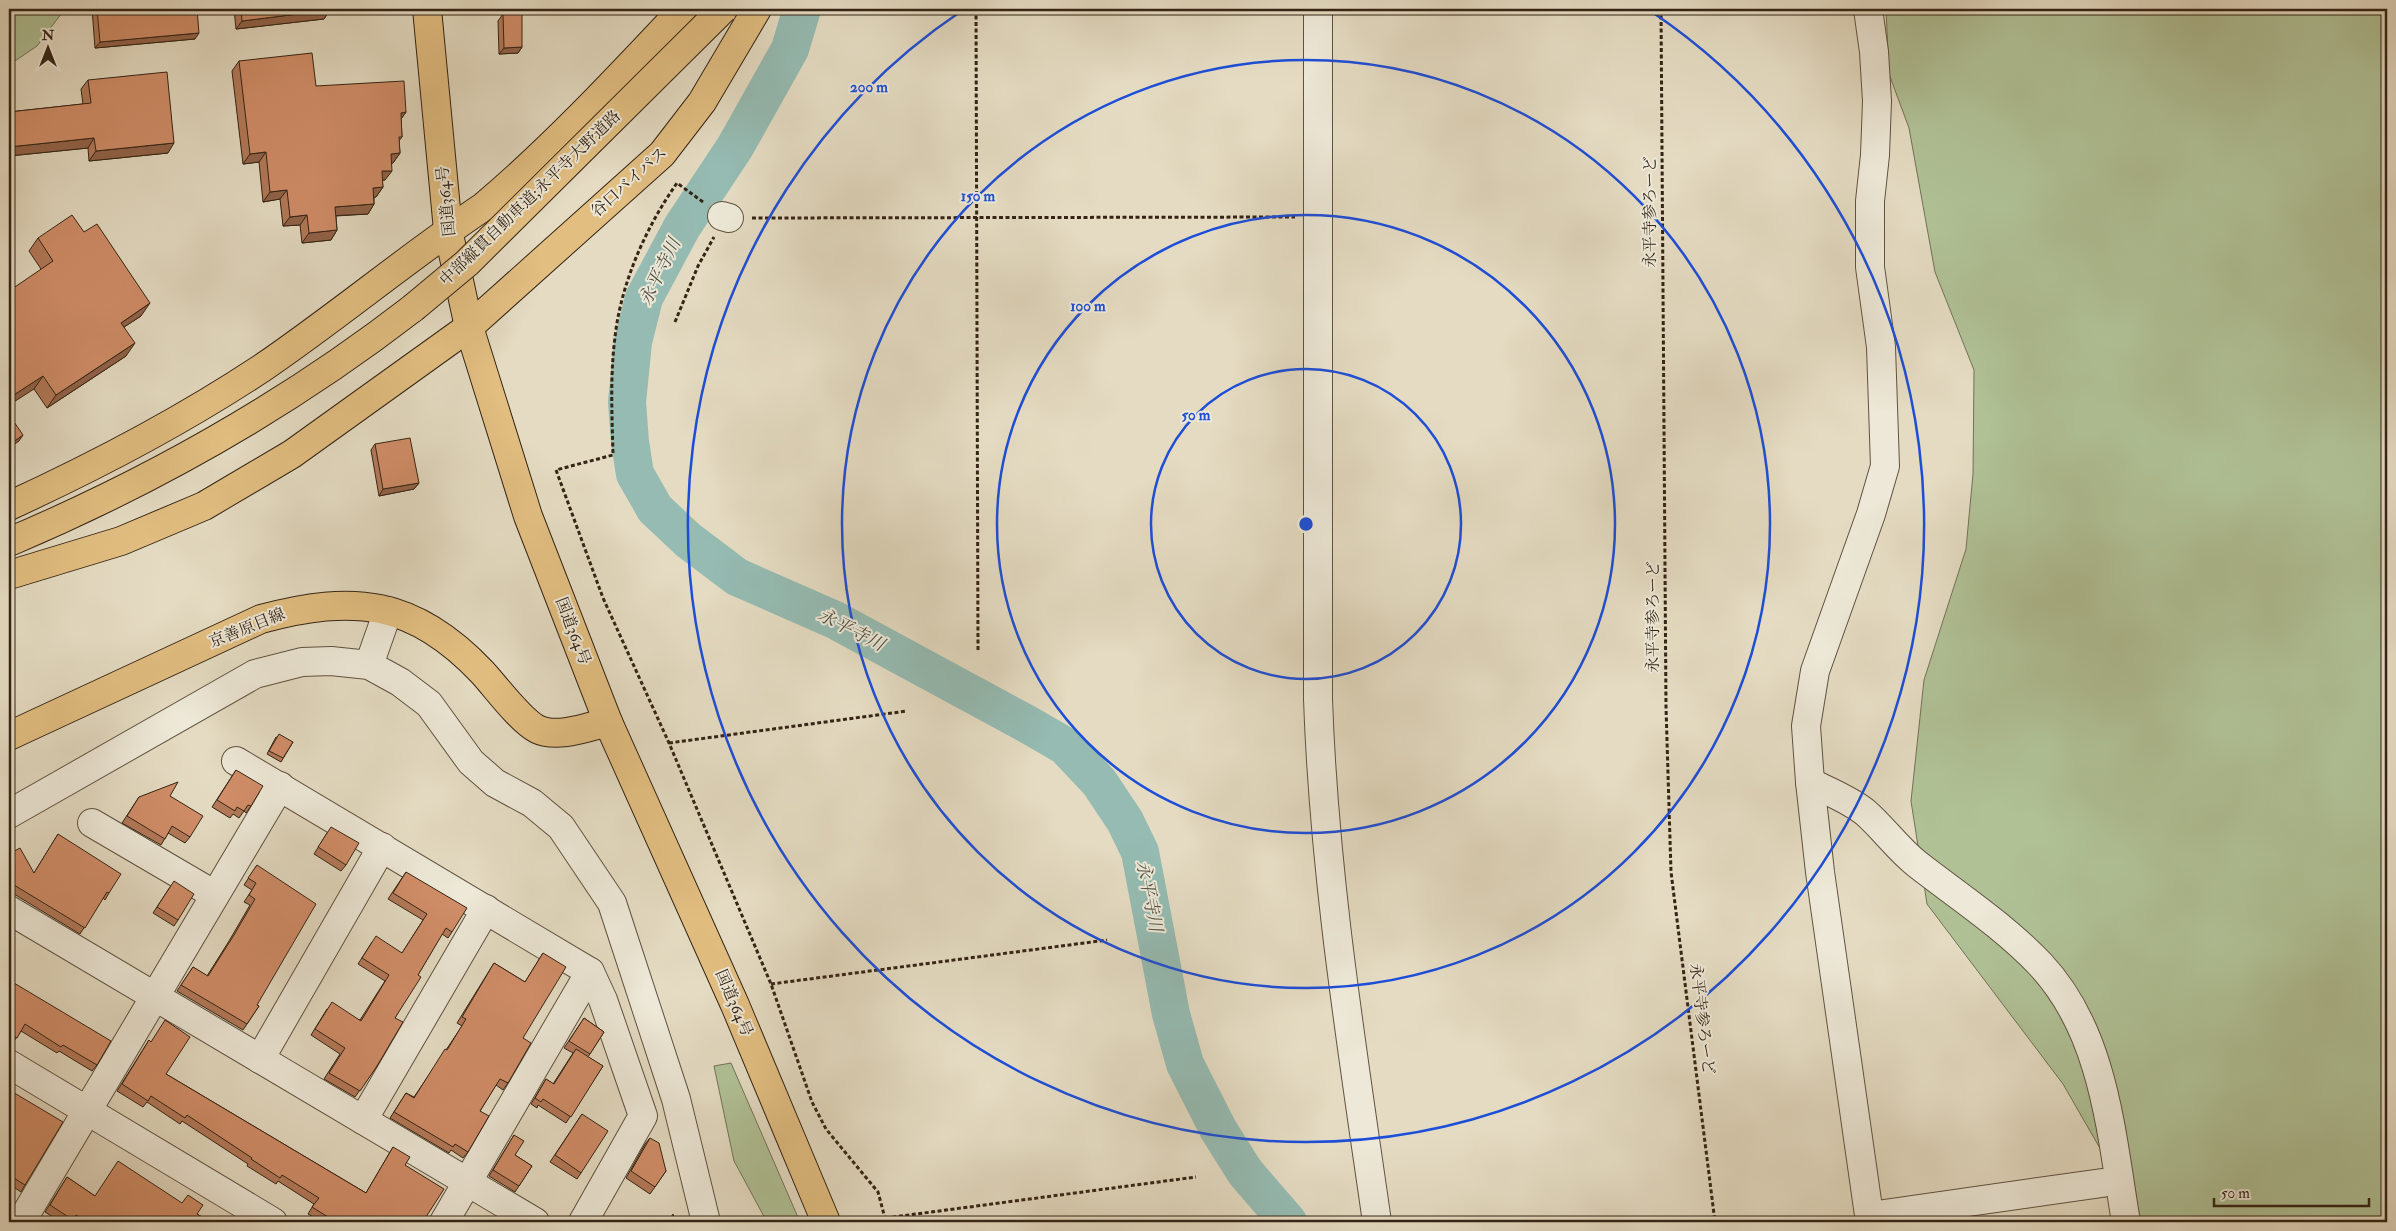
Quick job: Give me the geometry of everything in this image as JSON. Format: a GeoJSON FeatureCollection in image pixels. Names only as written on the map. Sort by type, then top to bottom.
{"type":"FeatureCollection","features":[{"type":"Feature","properties":{"kind":"main road","name":"国道364号"},"geometry":{"type":"LineString","coordinates":[[427,9],[448,230],[469,327],[528,516],[608,722],[735,1005],[826,1222]]}},
{"type":"Feature","properties":{"kind":"main road"},"geometry":{"type":"LineString","coordinates":[[9,506],[77,474],[131,445],[261,368],[448,230],[483,208],[506,188],[633,62],[683,9]]}},
{"type":"Feature","properties":{"kind":"main road","name":"中部縦貫自動車道;永平寺大野道路"},"geometry":{"type":"LineString","coordinates":[[9,542],[120,492],[253,419],[311,383],[413,308],[467,263],[723,9]]}},
{"type":"Feature","properties":{"kind":"main road","name":"谷口バイパス"},"geometry":{"type":"LineString","coordinates":[[9,575],[121,541],[219,498],[292,454],[469,327],[662,154],[702,102],[757,9]]}},
{"type":"Feature","properties":{"kind":"main road","name":"京善原目線"},"geometry":{"type":"LineString","coordinates":[[9,736],[261,619],[299,609],[329,605],[354,605],[388,611],[428,626],[458,647],[522,716],[538,730],[554,732],[578,730],[608,722]]}},
{"type":"Feature","properties":{"kind":"street"},"geometry":{"type":"LineString","coordinates":[[1318,9],[1318,699],[1321,767],[1335,923],[1377,1222]]}},
{"type":"Feature","properties":{"kind":"street"},"geometry":{"type":"LineString","coordinates":[[1868,9],[1874,52],[1877,101],[1875,155],[1870,201],[1870,268],[1881,347],[1885,466],[1871,514],[1815,671],[1806,726],[1820,872],[1870,1219],[2102,1183]]}},
{"type":"Feature","properties":{"kind":"street"},"geometry":{"type":"LineString","coordinates":[[370,665],[388,611]]}},
{"type":"Feature","properties":{"kind":"street"},"geometry":{"type":"LineString","coordinates":[[9,814],[255,674],[302,662],[331,660],[370,665],[400,682],[428,704],[471,762],[495,783],[532,803],[561,827],[612,903],[676,1099],[706,1222]]}},
{"type":"Feature","properties":{"kind":"street"},"geometry":{"type":"LineString","coordinates":[[236,761],[590,972],[603,1000],[643,1116],[583,1222]]}},
{"type":"Feature","properties":{"kind":"street"},"geometry":{"type":"LineString","coordinates":[[1810,782],[1864,812],[1914,862],[1984,914],[2040,964],[2063,995],[2092,1050],[2106,1108],[2126,1222]]}},
{"type":"Feature","properties":{"kind":"street"},"geometry":{"type":"LineString","coordinates":[[21,1222],[280,786]]}},
{"type":"Feature","properties":{"kind":"street"},"geometry":{"type":"LineString","coordinates":[[92,824],[215,895]]}},
{"type":"Feature","properties":{"kind":"street"},"geometry":{"type":"LineString","coordinates":[[260,1059],[382,848]]}},
{"type":"Feature","properties":{"kind":"street"},"geometry":{"type":"LineString","coordinates":[[363,1120],[486,909]]}},
{"type":"Feature","properties":{"kind":"street"},"geometry":{"type":"LineString","coordinates":[[9,910],[535,1222]]}},
{"type":"Feature","properties":{"kind":"street"},"geometry":{"type":"LineString","coordinates":[[444,1222],[590,972]]}},
{"type":"Feature","properties":{"kind":"street"},"geometry":{"type":"LineString","coordinates":[[9,1064],[273,1222]]}},
{"type":"Feature","properties":{"kind":"street"},"geometry":{"type":"LineString","coordinates":[[9,1218],[15,1222]]}},
{"type":"Feature","properties":{"kind":"path"},"geometry":{"type":"LineString","coordinates":[[976,9],[978,650]]}},
{"type":"Feature","properties":{"kind":"path","name":"永平寺参ろーど"},"geometry":{"type":"LineString","coordinates":[[1661,9],[1666,687],[1670,872],[1715,1222]]}},
{"type":"Feature","properties":{"kind":"path"},"geometry":{"type":"LineString","coordinates":[[685,189],[677,183],[657,212],[627,286],[615,335],[611,377],[612,455],[556,470],[603,598],[669,742],[771,984],[812,1102],[826,1129],[878,1192],[886,1220],[1196,1177]]}},
{"type":"Feature","properties":{"kind":"path"},"geometry":{"type":"LineString","coordinates":[[675,322],[698,266],[725,217],[977,219],[1319,216]]}},
{"type":"Feature","properties":{"kind":"path"},"geometry":{"type":"LineString","coordinates":[[669,742],[907,711]]}},
{"type":"Feature","properties":{"kind":"path"},"geometry":{"type":"LineString","coordinates":[[771,984],[1107,940]]}},
{"type":"Feature","properties":{"kind":"green space"},"geometry":{"type":"Polygon","coordinates":[[[9,9],[62,9],[61,14],[37,46],[9,65],[9,9]]]}},
{"type":"Feature","properties":{"kind":"green space"},"geometry":{"type":"Polygon","coordinates":[[[1886,9],[2387,9],[2387,1222],[2120,1222],[2109,1164],[2063,1084],[1927,904],[1911,801],[1924,680],[1966,549],[1973,474],[1974,370],[1935,272],[1909,128],[1889,74],[1886,9]]]}},
{"type":"Feature","properties":{"kind":"green space"},"geometry":{"type":"Polygon","coordinates":[[[731,1063],[800,1222],[767,1222],[734,1161],[714,1066],[731,1063]]]}},
{"type":"Feature","properties":{"kind":"building"},"geometry":{"type":"Polygon","coordinates":[[[97,9],[197,9],[199,33],[100,42],[97,9]]]}},
{"type":"Feature","properties":{"kind":"building"},"geometry":{"type":"Polygon","coordinates":[[[241,9],[330,9],[330,10],[242,21],[241,9]]]}},
{"type":"Feature","properties":{"kind":"building"},"geometry":{"type":"Polygon","coordinates":[[[503,14],[522,14],[522,47],[504,48],[503,14]]]}},
{"type":"Feature","properties":{"kind":"building"},"geometry":{"type":"Polygon","coordinates":[[[312,53],[316,86],[404,81],[406,112],[401,113],[402,137],[399,137],[400,153],[391,154],[392,171],[382,171],[383,187],[373,188],[374,204],[335,207],[337,230],[309,233],[307,215],[290,217],[287,190],[270,192],[266,152],[250,154],[239,61],[312,53]]]}},
{"type":"Feature","properties":{"kind":"building"},"geometry":{"type":"Polygon","coordinates":[[[167,72],[174,143],[96,151],[94,138],[9,147],[9,112],[91,103],[88,80],[167,72]]]}},
{"type":"Feature","properties":{"kind":"building"},"geometry":{"type":"Polygon","coordinates":[[[72,215],[84,232],[97,224],[150,303],[121,323],[135,343],[56,395],[43,376],[9,398],[9,291],[53,261],[38,238],[72,215]]]}},
{"type":"Feature","properties":{"kind":"building"},"geometry":{"type":"Polygon","coordinates":[[[12,419],[23,435],[9,445],[9,421],[12,419]]]}},
{"type":"Feature","properties":{"kind":"building"},"geometry":{"type":"Polygon","coordinates":[[[410,438],[419,483],[383,489],[375,444],[410,438]]]}},
{"type":"Feature","properties":{"kind":"building"},"geometry":{"type":"Polygon","coordinates":[[[279,734],[293,742],[283,758],[269,751],[279,734]]]}},
{"type":"Feature","properties":{"kind":"building"},"geometry":{"type":"Polygon","coordinates":[[[236,770],[263,786],[251,806],[248,805],[244,811],[237,807],[235,811],[217,800],[236,770]]]}},
{"type":"Feature","properties":{"kind":"building"},"geometry":{"type":"Polygon","coordinates":[[[178,782],[170,796],[203,816],[190,837],[172,826],[165,839],[127,816],[139,797],[178,782]]]}},
{"type":"Feature","properties":{"kind":"building"},"geometry":{"type":"Polygon","coordinates":[[[331,827],[359,843],[346,865],[318,847],[331,827]]]}},
{"type":"Feature","properties":{"kind":"building"},"geometry":{"type":"Polygon","coordinates":[[[58,834],[121,874],[109,893],[107,892],[85,928],[9,882],[9,854],[20,848],[34,873],[58,834]]]}},
{"type":"Feature","properties":{"kind":"building"},"geometry":{"type":"Polygon","coordinates":[[[257,865],[316,904],[247,1024],[181,985],[193,967],[208,976],[234,935],[255,899],[249,895],[256,883],[248,878],[257,865]]]}},
{"type":"Feature","properties":{"kind":"building"},"geometry":{"type":"Polygon","coordinates":[[[406,872],[467,908],[452,932],[446,928],[418,975],[421,977],[395,1018],[403,1022],[360,1091],[329,1073],[345,1048],[315,1029],[332,1002],[361,1021],[389,975],[362,958],[376,936],[402,953],[427,914],[393,893],[406,872]]]}},
{"type":"Feature","properties":{"kind":"building"},"geometry":{"type":"Polygon","coordinates":[[[174,881],[194,894],[178,920],[157,907],[174,881]]]}},
{"type":"Feature","properties":{"kind":"building"},"geometry":{"type":"Polygon","coordinates":[[[543,953],[566,967],[523,1038],[531,1043],[508,1083],[500,1079],[480,1111],[489,1116],[468,1152],[455,1144],[453,1147],[394,1112],[406,1093],[414,1098],[445,1049],[447,1050],[466,1019],[462,1017],[494,963],[525,982],[543,953]]]}},
{"type":"Feature","properties":{"kind":"building"},"geometry":{"type":"Polygon","coordinates":[[[9,980],[111,1041],[97,1065],[63,1045],[61,1047],[25,1024],[17,1038],[9,1033],[9,980]]]}},
{"type":"Feature","properties":{"kind":"building"},"geometry":{"type":"Polygon","coordinates":[[[584,1018],[604,1032],[590,1054],[569,1041],[584,1018]]]}},
{"type":"Feature","properties":{"kind":"building"},"geometry":{"type":"Polygon","coordinates":[[[165,1020],[190,1037],[166,1074],[366,1193],[393,1147],[410,1157],[405,1165],[444,1189],[424,1220],[427,1222],[336,1222],[312,1207],[319,1198],[282,1175],[280,1178],[187,1115],[185,1118],[151,1096],[148,1101],[122,1084],[149,1040],[151,1042],[165,1020]]]}},
{"type":"Feature","properties":{"kind":"building"},"geometry":{"type":"Polygon","coordinates":[[[576,1049],[603,1066],[571,1117],[543,1099],[541,1102],[535,1098],[546,1079],[554,1084],[576,1049]]]}},
{"type":"Feature","properties":{"kind":"building"},"geometry":{"type":"Polygon","coordinates":[[[11,1091],[63,1122],[25,1185],[9,1175],[9,1094],[11,1091]]]}},
{"type":"Feature","properties":{"kind":"building"},"geometry":{"type":"Polygon","coordinates":[[[582,1114],[608,1131],[581,1173],[555,1155],[582,1114]]]}},
{"type":"Feature","properties":{"kind":"building"},"geometry":{"type":"Polygon","coordinates":[[[514,1135],[524,1141],[515,1155],[532,1166],[519,1186],[493,1170],[514,1135]]]}},
{"type":"Feature","properties":{"kind":"building"},"geometry":{"type":"Polygon","coordinates":[[[650,1138],[659,1143],[666,1171],[655,1187],[631,1171],[650,1138]]]}},
{"type":"Feature","properties":{"kind":"building"},"geometry":{"type":"Polygon","coordinates":[[[118,1161],[182,1203],[188,1195],[203,1205],[197,1214],[210,1222],[87,1222],[76,1215],[73,1220],[50,1205],[67,1177],[95,1196],[118,1161]]]}},
{"type":"Feature","properties":{"kind":"building"},"geometry":{"type":"Polygon","coordinates":[[[673,1214],[676,1222],[668,1222],[673,1214]]]}},
{"type":"Feature","properties":{"kind":"waterway","name":"永平寺川"},"geometry":{"type":"LineString","coordinates":[[802,9],[790,49],[735,147],[682,227],[644,298],[633,342],[627,402],[635,474],[655,509],[688,540],[737,577],[835,620],[1027,724],[1065,746],[1099,782],[1125,821],[1140,852],[1171,1014],[1185,1064],[1218,1129],[1245,1172],[1288,1222]]}}]}
